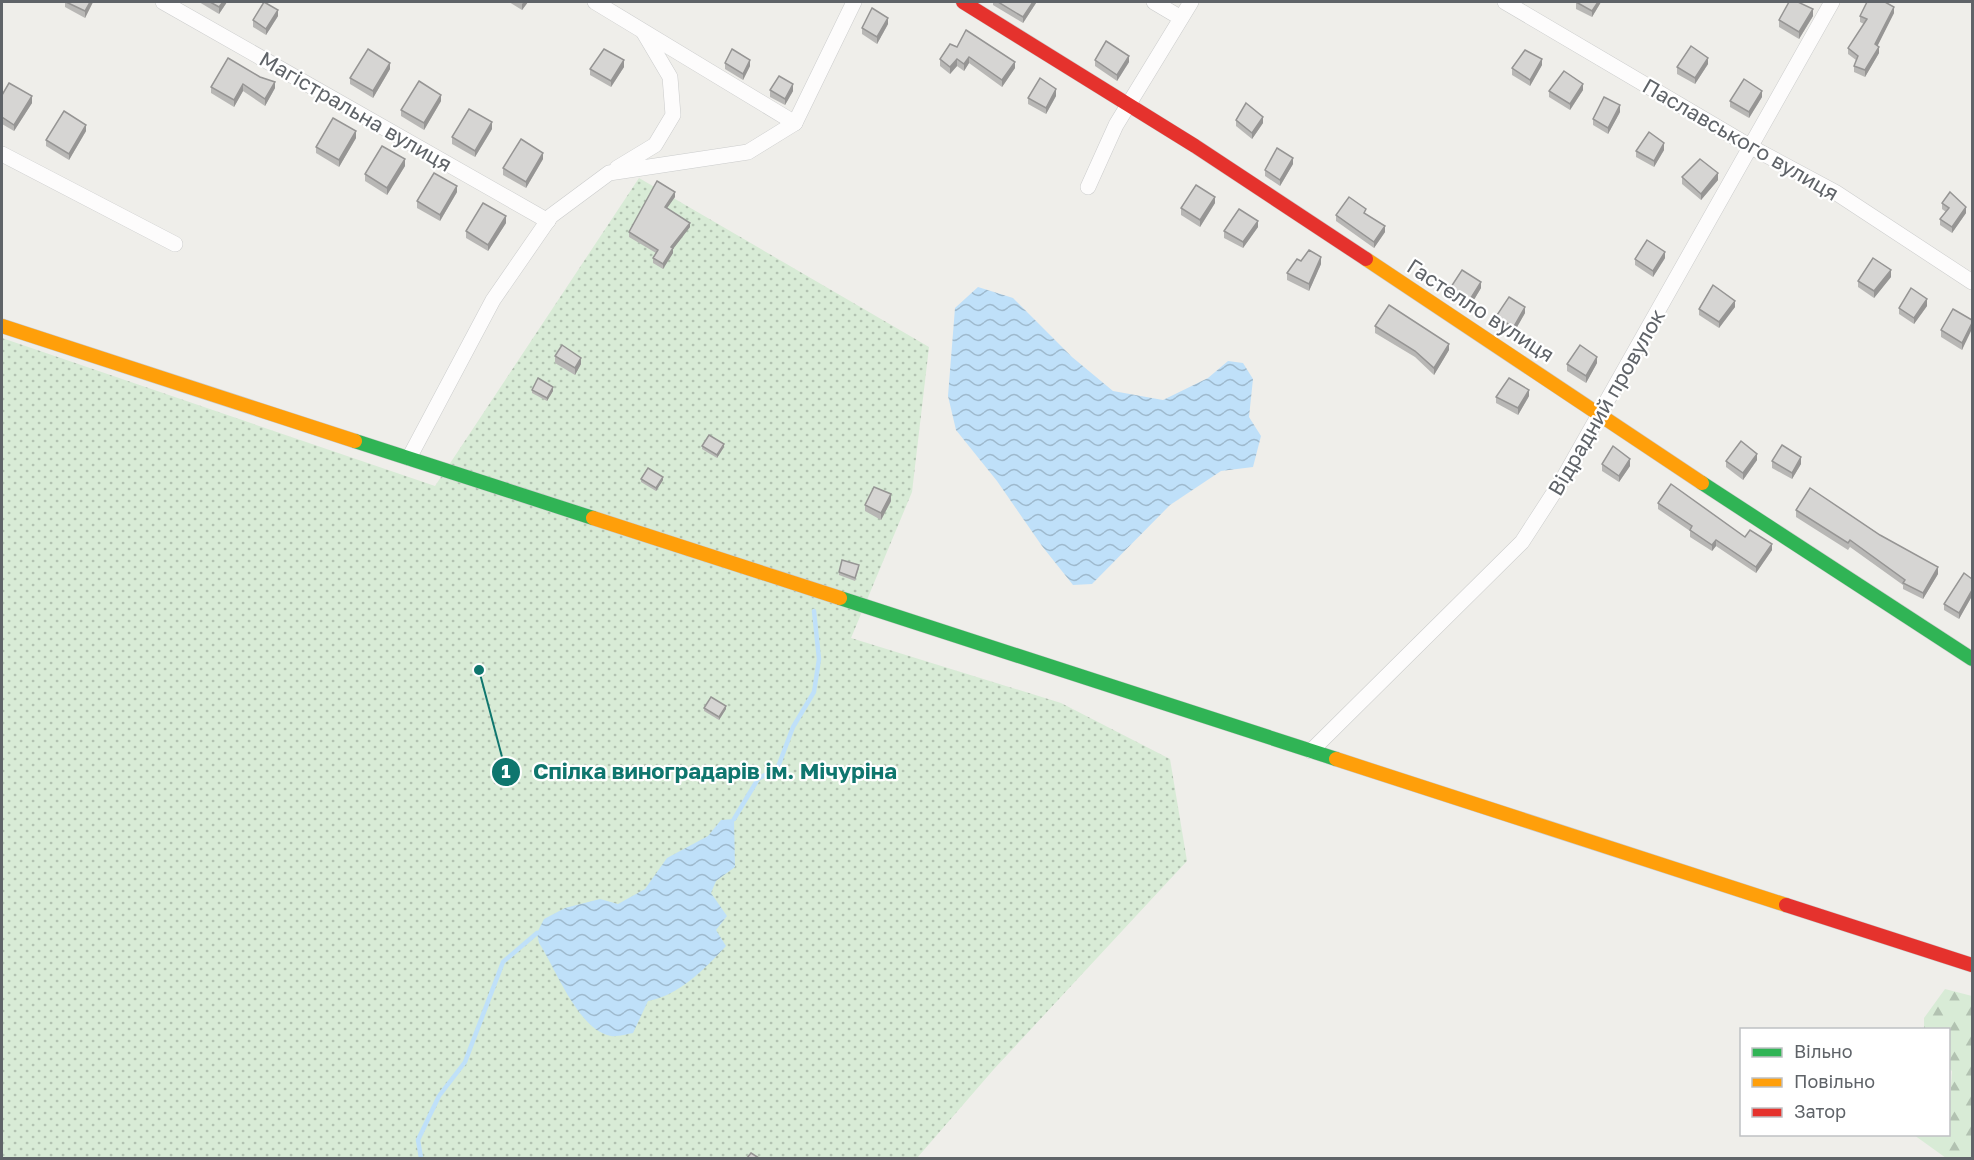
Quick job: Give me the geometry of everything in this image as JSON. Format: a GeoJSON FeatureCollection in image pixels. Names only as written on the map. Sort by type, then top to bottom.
{"type":"FeatureCollection","features":[{"type":"Feature","properties":{"kind":"main road","name":"Гастелло вулиця"},"geometry":{"type":"LineString","coordinates":[[963,2],[1128,105],[1600,413],[1901,615],[1972,659]]}},
{"type":"Feature","properties":{"kind":"main road"},"geometry":{"type":"LineString","coordinates":[[2,326],[1972,965]]}},
{"type":"Feature","properties":{"kind":"street","name":"Магістральна вулиця"},"geometry":{"type":"LineString","coordinates":[[163,2],[548,221]]}},
{"type":"Feature","properties":{"kind":"street"},"geometry":{"type":"LineString","coordinates":[[595,2],[795,123]]}},
{"type":"Feature","properties":{"kind":"street"},"geometry":{"type":"LineString","coordinates":[[609,173],[748,152],[795,123],[854,2]]}},
{"type":"Feature","properties":{"kind":"street"},"geometry":{"type":"LineString","coordinates":[[1154,2],[1181,18]]}},
{"type":"Feature","properties":{"kind":"street"},"geometry":{"type":"LineString","coordinates":[[1088,187],[1116,125],[1191,2]]}},
{"type":"Feature","properties":{"kind":"street","name":"Паславського вулиця"},"geometry":{"type":"LineString","coordinates":[[1505,2],[1751,147],[1835,192],[1972,282]]}},
{"type":"Feature","properties":{"kind":"street","name":"Відрадний провулок"},"geometry":{"type":"LineString","coordinates":[[1311,751],[1522,542],[1564,477],[1832,2]]}},
{"type":"Feature","properties":{"kind":"street"},"geometry":{"type":"LineString","coordinates":[[409,458],[493,300],[548,221],[609,173],[655,145],[673,116],[670,77],[643,31]]}},
{"type":"Feature","properties":{"kind":"street"},"geometry":{"type":"LineString","coordinates":[[2,154],[175,244]]}},
{"type":"Feature","properties":{"kind":"green space"},"geometry":{"type":"Polygon","coordinates":[[[639,178],[929,347],[912,492],[851,638],[1061,703],[1170,759],[1187,861],[994,1069],[917,1158],[2,1158],[2,338],[435,486],[639,178]]]}},
{"type":"Feature","properties":{"kind":"green space"},"geometry":{"type":"Polygon","coordinates":[[[1945,989],[1972,996],[1972,1158],[1946,1158],[1915,1136],[1950,1136],[1952,1071],[1950,1069],[1950,1028],[1924,1028],[1924,1018],[1945,989]]]}},
{"type":"Feature","properties":{"kind":"water"},"geometry":{"type":"Polygon","coordinates":[[[978,287],[1013,298],[1072,357],[1113,391],[1163,400],[1208,378],[1228,361],[1243,363],[1253,379],[1249,417],[1261,436],[1253,467],[1221,471],[1170,505],[1092,584],[1073,585],[1042,546],[997,481],[956,430],[948,396],[955,308],[978,287]]]}},
{"type":"Feature","properties":{"kind":"water"},"geometry":{"type":"Polygon","coordinates":[[[734,819],[735,867],[716,881],[711,893],[727,916],[716,930],[726,946],[691,980],[670,993],[648,1001],[633,1033],[611,1036],[599,1031],[578,1011],[539,943],[537,933],[544,919],[565,908],[600,899],[618,904],[645,889],[667,858],[708,836],[721,820],[734,819]]]}},
{"type":"Feature","properties":{"kind":"building"},"geometry":{"type":"Polygon","coordinates":[[[66,2],[90,2],[85,11],[66,2]]]}},
{"type":"Feature","properties":{"kind":"building"},"geometry":{"type":"Polygon","coordinates":[[[210,2],[223,2],[219,7],[210,2]]]}},
{"type":"Feature","properties":{"kind":"building"},"geometry":{"type":"Polygon","coordinates":[[[264,2],[278,10],[266,29],[253,20],[264,2]]]}},
{"type":"Feature","properties":{"kind":"building"},"geometry":{"type":"Polygon","coordinates":[[[998,2],[1033,2],[1023,17],[998,2]]]}},
{"type":"Feature","properties":{"kind":"building"},"geometry":{"type":"Polygon","coordinates":[[[1576,2],[1598,2],[1592,11],[1576,2]]]}},
{"type":"Feature","properties":{"kind":"building"},"geometry":{"type":"Polygon","coordinates":[[[1789,2],[1798,2],[1813,9],[1799,32],[1779,20],[1789,2]]]}},
{"type":"Feature","properties":{"kind":"building"},"geometry":{"type":"Polygon","coordinates":[[[1867,2],[1885,2],[1894,7],[1875,44],[1879,47],[1865,70],[1854,66],[1858,56],[1848,48],[1867,19],[1860,16],[1867,2]]]}},
{"type":"Feature","properties":{"kind":"building"},"geometry":{"type":"Polygon","coordinates":[[[872,8],[888,18],[877,37],[862,28],[872,8]]]}},
{"type":"Feature","properties":{"kind":"building"},"geometry":{"type":"Polygon","coordinates":[[[966,30],[1015,62],[1002,80],[969,57],[964,64],[957,59],[950,67],[940,59],[950,44],[957,47],[966,30]]]}},
{"type":"Feature","properties":{"kind":"building"},"geometry":{"type":"Polygon","coordinates":[[[1106,41],[1129,56],[1117,75],[1095,60],[1106,41]]]}},
{"type":"Feature","properties":{"kind":"building"},"geometry":{"type":"Polygon","coordinates":[[[1691,46],[1708,58],[1695,78],[1677,67],[1691,46]]]}},
{"type":"Feature","properties":{"kind":"building"},"geometry":{"type":"Polygon","coordinates":[[[368,49],[390,63],[373,91],[350,78],[368,49]]]}},
{"type":"Feature","properties":{"kind":"building"},"geometry":{"type":"Polygon","coordinates":[[[604,49],[624,60],[611,81],[590,69],[604,49]]]}},
{"type":"Feature","properties":{"kind":"building"},"geometry":{"type":"Polygon","coordinates":[[[732,49],[750,60],[743,74],[725,63],[732,49]]]}},
{"type":"Feature","properties":{"kind":"building"},"geometry":{"type":"Polygon","coordinates":[[[1525,50],[1542,59],[1530,80],[1512,68],[1525,50]]]}},
{"type":"Feature","properties":{"kind":"building"},"geometry":{"type":"Polygon","coordinates":[[[228,58],[260,77],[275,82],[265,99],[243,84],[234,100],[211,87],[228,58]]]}},
{"type":"Feature","properties":{"kind":"building"},"geometry":{"type":"Polygon","coordinates":[[[1564,71],[1583,84],[1570,104],[1549,91],[1564,71]]]}},
{"type":"Feature","properties":{"kind":"building"},"geometry":{"type":"Polygon","coordinates":[[[779,76],[793,84],[785,99],[770,90],[779,76]]]}},
{"type":"Feature","properties":{"kind":"building"},"geometry":{"type":"Polygon","coordinates":[[[1040,78],[1056,89],[1046,108],[1028,98],[1040,78]]]}},
{"type":"Feature","properties":{"kind":"building"},"geometry":{"type":"Polygon","coordinates":[[[1744,79],[1762,91],[1749,112],[1730,101],[1744,79]]]}},
{"type":"Feature","properties":{"kind":"building"},"geometry":{"type":"Polygon","coordinates":[[[419,81],[441,95],[424,123],[401,110],[419,81]]]}},
{"type":"Feature","properties":{"kind":"building"},"geometry":{"type":"Polygon","coordinates":[[[9,83],[32,96],[14,125],[2,117],[2,95],[9,83]]]}},
{"type":"Feature","properties":{"kind":"building"},"geometry":{"type":"Polygon","coordinates":[[[1604,97],[1620,105],[1608,128],[1593,119],[1604,97]]]}},
{"type":"Feature","properties":{"kind":"building"},"geometry":{"type":"Polygon","coordinates":[[[1246,103],[1263,117],[1252,133],[1236,120],[1246,103]]]}},
{"type":"Feature","properties":{"kind":"building"},"geometry":{"type":"Polygon","coordinates":[[[469,109],[492,122],[475,151],[452,137],[469,109]]]}},
{"type":"Feature","properties":{"kind":"building"},"geometry":{"type":"Polygon","coordinates":[[[64,111],[86,125],[69,154],[46,140],[64,111]]]}},
{"type":"Feature","properties":{"kind":"building"},"geometry":{"type":"Polygon","coordinates":[[[333,118],[356,131],[339,160],[316,147],[333,118]]]}},
{"type":"Feature","properties":{"kind":"building"},"geometry":{"type":"Polygon","coordinates":[[[1649,132],[1664,143],[1654,161],[1636,151],[1649,132]]]}},
{"type":"Feature","properties":{"kind":"building"},"geometry":{"type":"Polygon","coordinates":[[[521,139],[543,153],[526,182],[503,168],[521,139]]]}},
{"type":"Feature","properties":{"kind":"building"},"geometry":{"type":"Polygon","coordinates":[[[382,146],[405,159],[387,188],[365,174],[382,146]]]}},
{"type":"Feature","properties":{"kind":"building"},"geometry":{"type":"Polygon","coordinates":[[[1277,148],[1293,158],[1280,180],[1265,170],[1277,148]]]}},
{"type":"Feature","properties":{"kind":"building"},"geometry":{"type":"Polygon","coordinates":[[[1700,159],[1718,173],[1701,194],[1682,177],[1700,159]]]}},
{"type":"Feature","properties":{"kind":"building"},"geometry":{"type":"Polygon","coordinates":[[[434,173],[457,186],[440,215],[417,201],[434,173]]]}},
{"type":"Feature","properties":{"kind":"building"},"geometry":{"type":"Polygon","coordinates":[[[657,181],[675,192],[665,207],[690,223],[671,247],[673,248],[663,264],[653,258],[658,250],[629,232],[657,181]]]}},
{"type":"Feature","properties":{"kind":"building"},"geometry":{"type":"Polygon","coordinates":[[[1196,185],[1215,197],[1200,220],[1181,208],[1196,185]]]}},
{"type":"Feature","properties":{"kind":"building"},"geometry":{"type":"Polygon","coordinates":[[[1950,192],[1966,207],[1952,227],[1940,219],[1949,208],[1942,203],[1950,192]]]}},
{"type":"Feature","properties":{"kind":"building"},"geometry":{"type":"Polygon","coordinates":[[[1349,197],[1366,209],[1364,213],[1385,226],[1374,242],[1336,215],[1349,197]]]}},
{"type":"Feature","properties":{"kind":"building"},"geometry":{"type":"Polygon","coordinates":[[[483,203],[506,216],[488,245],[466,231],[483,203]]]}},
{"type":"Feature","properties":{"kind":"building"},"geometry":{"type":"Polygon","coordinates":[[[1239,209],[1258,221],[1243,242],[1224,231],[1239,209]]]}},
{"type":"Feature","properties":{"kind":"building"},"geometry":{"type":"Polygon","coordinates":[[[1647,240],[1665,252],[1653,271],[1635,259],[1647,240]]]}},
{"type":"Feature","properties":{"kind":"building"},"geometry":{"type":"Polygon","coordinates":[[[1309,250],[1321,257],[1309,284],[1287,273],[1297,259],[1301,261],[1309,250]]]}},
{"type":"Feature","properties":{"kind":"building"},"geometry":{"type":"Polygon","coordinates":[[[1873,258],[1891,270],[1874,291],[1858,281],[1873,258]]]}},
{"type":"Feature","properties":{"kind":"building"},"geometry":{"type":"Polygon","coordinates":[[[1462,270],[1481,282],[1469,301],[1449,290],[1462,270]]]}},
{"type":"Feature","properties":{"kind":"building"},"geometry":{"type":"Polygon","coordinates":[[[1713,285],[1735,301],[1719,322],[1699,309],[1713,285]]]}},
{"type":"Feature","properties":{"kind":"building"},"geometry":{"type":"Polygon","coordinates":[[[1911,288],[1927,299],[1914,318],[1899,308],[1911,288]]]}},
{"type":"Feature","properties":{"kind":"building"},"geometry":{"type":"Polygon","coordinates":[[[1509,297],[1525,307],[1513,328],[1497,315],[1509,297]]]}},
{"type":"Feature","properties":{"kind":"building"},"geometry":{"type":"Polygon","coordinates":[[[1389,305],[1449,344],[1434,368],[1415,351],[1375,326],[1389,305]]]}},
{"type":"Feature","properties":{"kind":"building"},"geometry":{"type":"Polygon","coordinates":[[[1953,309],[1972,320],[1962,343],[1941,330],[1953,309]]]}},
{"type":"Feature","properties":{"kind":"building"},"geometry":{"type":"Polygon","coordinates":[[[562,345],[581,358],[575,368],[555,356],[562,345]]]}},
{"type":"Feature","properties":{"kind":"building"},"geometry":{"type":"Polygon","coordinates":[[[1580,345],[1597,357],[1586,376],[1567,364],[1580,345]]]}},
{"type":"Feature","properties":{"kind":"building"},"geometry":{"type":"Polygon","coordinates":[[[538,378],[553,387],[547,398],[532,390],[538,378]]]}},
{"type":"Feature","properties":{"kind":"building"},"geometry":{"type":"Polygon","coordinates":[[[1509,378],[1529,390],[1518,408],[1496,397],[1509,378]]]}},
{"type":"Feature","properties":{"kind":"building"},"geometry":{"type":"Polygon","coordinates":[[[709,435],[724,444],[717,455],[702,446],[709,435]]]}},
{"type":"Feature","properties":{"kind":"building"},"geometry":{"type":"Polygon","coordinates":[[[1741,441],[1757,454],[1743,473],[1726,461],[1741,441]]]}},
{"type":"Feature","properties":{"kind":"building"},"geometry":{"type":"Polygon","coordinates":[[[1782,445],[1801,457],[1792,473],[1772,461],[1782,445]]]}},
{"type":"Feature","properties":{"kind":"building"},"geometry":{"type":"Polygon","coordinates":[[[1613,446],[1630,459],[1619,476],[1602,464],[1613,446]]]}},
{"type":"Feature","properties":{"kind":"building"},"geometry":{"type":"Polygon","coordinates":[[[648,468],[663,477],[656,488],[641,479],[648,468]]]}},
{"type":"Feature","properties":{"kind":"building"},"geometry":{"type":"Polygon","coordinates":[[[1671,484],[1745,537],[1750,530],[1772,544],[1756,567],[1716,540],[1712,545],[1690,530],[1692,526],[1658,503],[1671,484]]]}},
{"type":"Feature","properties":{"kind":"building"},"geometry":{"type":"Polygon","coordinates":[[[874,487],[891,494],[881,513],[865,505],[874,487]]]}},
{"type":"Feature","properties":{"kind":"building"},"geometry":{"type":"Polygon","coordinates":[[[1810,488],[1880,535],[1938,567],[1923,593],[1903,583],[1905,580],[1850,540],[1848,543],[1796,510],[1810,488]]]}},
{"type":"Feature","properties":{"kind":"building"},"geometry":{"type":"Polygon","coordinates":[[[842,560],[859,565],[855,578],[839,572],[842,560]]]}},
{"type":"Feature","properties":{"kind":"building"},"geometry":{"type":"Polygon","coordinates":[[[1964,573],[1972,579],[1972,590],[1959,613],[1944,604],[1964,573]]]}},
{"type":"Feature","properties":{"kind":"building"},"geometry":{"type":"Polygon","coordinates":[[[711,697],[726,706],[719,717],[704,708],[711,697]]]}},
{"type":"Feature","properties":{"kind":"building"},"geometry":{"type":"Polygon","coordinates":[[[751,1153],[759,1158],[747,1158],[751,1153]]]}},
{"type":"Feature","properties":{"kind":"waterway"},"geometry":{"type":"LineString","coordinates":[[734,819],[758,779],[778,767],[793,727],[814,692],[819,659],[814,611]]}},
{"type":"Feature","properties":{"kind":"waterway"},"geometry":{"type":"LineString","coordinates":[[421,1158],[418,1140],[439,1096],[465,1062],[503,962],[537,933]]}},
{"type":"Feature","properties":{"kind":"traffic: fast"},"geometry":{"type":"LineString","coordinates":[[355,441],[593,518]]}},
{"type":"Feature","properties":{"kind":"traffic: fast"},"geometry":{"type":"LineString","coordinates":[[1702,483],[1972,659]]}},
{"type":"Feature","properties":{"kind":"traffic: fast"},"geometry":{"type":"LineString","coordinates":[[840,598],[1336,759]]}},
{"type":"Feature","properties":{"kind":"traffic: slow"},"geometry":{"type":"LineString","coordinates":[[1366,259],[1702,483]]}},
{"type":"Feature","properties":{"kind":"traffic: slow"},"geometry":{"type":"LineString","coordinates":[[2,326],[355,441]]}},
{"type":"Feature","properties":{"kind":"traffic: slow"},"geometry":{"type":"LineString","coordinates":[[593,518],[840,598]]}},
{"type":"Feature","properties":{"kind":"traffic: slow"},"geometry":{"type":"LineString","coordinates":[[1336,759],[1786,905]]}},
{"type":"Feature","properties":{"kind":"traffic: jam"},"geometry":{"type":"LineString","coordinates":[[963,2],[1195,146],[1366,259]]}},
{"type":"Feature","properties":{"kind":"traffic: jam"},"geometry":{"type":"LineString","coordinates":[[1786,905],[1972,965]]}},
{"type":"Feature","properties":{"kind":"place","name":"Спілка виноградарів ім. Мічуріна"},"geometry":{"type":"Point","coordinates":[479,670]}}]}
